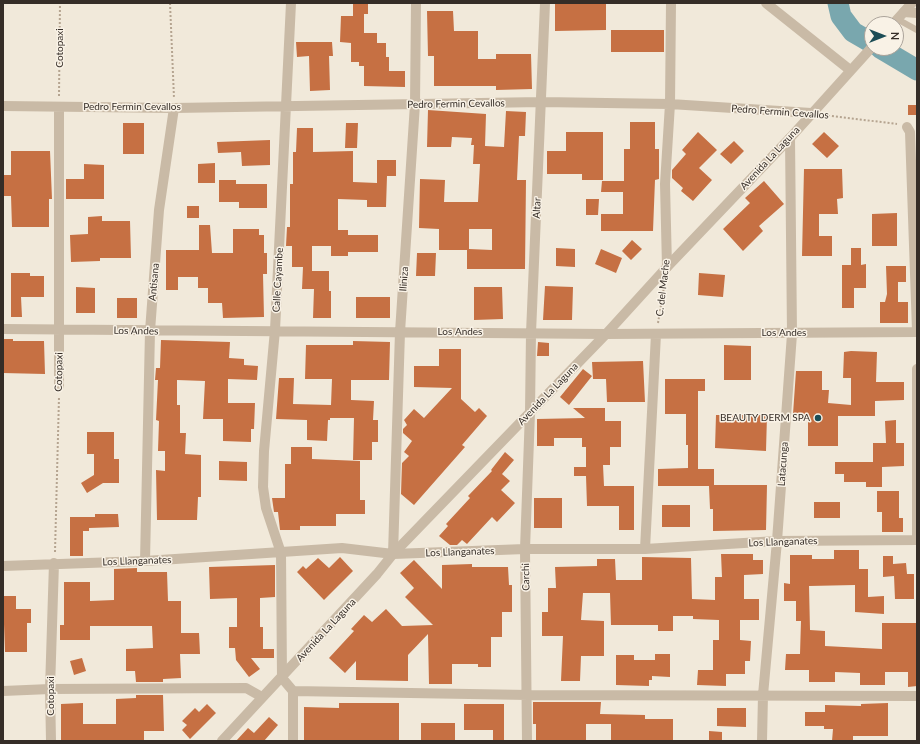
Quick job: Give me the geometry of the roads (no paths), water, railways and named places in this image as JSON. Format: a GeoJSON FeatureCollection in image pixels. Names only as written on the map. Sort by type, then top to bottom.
{"type":"FeatureCollection","features":[{"type":"Feature","properties":{"kind":"street","name":"Calle Cayambe"},"geometry":{"type":"LineString","coordinates":[[282,678],[281,553],[266,508],[263,487],[264,451],[275,330],[291,3]]}},
{"type":"Feature","properties":{"kind":"street","name":"Iliniza"},"geometry":{"type":"LineString","coordinates":[[393,554],[400,332],[415,104],[416,3]]}},
{"type":"Feature","properties":{"kind":"street","name":"Altar"},"geometry":{"type":"LineString","coordinates":[[530,412],[531,333],[545,3]]}},
{"type":"Feature","properties":{"kind":"street","name":"C. del Mache"},"geometry":{"type":"LineString","coordinates":[[667,267],[665,184],[670,104],[671,3]]}},
{"type":"Feature","properties":{"kind":"street"},"geometry":{"type":"LineString","coordinates":[[766,3],[850,70]]}},
{"type":"Feature","properties":{"kind":"street"},"geometry":{"type":"LineString","coordinates":[[900,16],[912,3]]}},
{"type":"Feature","properties":{"kind":"street"},"geometry":{"type":"LineString","coordinates":[[904,16],[917,13]]}},
{"type":"Feature","properties":{"kind":"street","name":"Avenida La Laguna"},"geometry":{"type":"LineString","coordinates":[[222,741],[262,697],[282,678],[393,554],[606,334],[667,267],[790,138],[864,55]]}},
{"type":"Feature","properties":{"kind":"street","name":"Pedro Fermin Cevallos"},"geometry":{"type":"LineString","coordinates":[[3,106],[174,108],[542,102],[670,104],[811,113]]}},
{"type":"Feature","properties":{"kind":"street","name":"Cotopaxi"},"geometry":{"type":"LineString","coordinates":[[59,107],[59,386]]}},
{"type":"Feature","properties":{"kind":"street","name":"Antisana"},"geometry":{"type":"LineString","coordinates":[[145,561],[150,331],[159,210],[174,108]]}},
{"type":"Feature","properties":{"kind":"street"},"geometry":{"type":"LineString","coordinates":[[907,127],[910,132],[917,331]]}},
{"type":"Feature","properties":{"kind":"street","name":"Latacunga"},"geometry":{"type":"LineString","coordinates":[[762,741],[763,695],[777,541],[792,334],[790,138]]}},
{"type":"Feature","properties":{"kind":"street","name":"Los Andes"},"geometry":{"type":"LineString","coordinates":[[3,329],[150,331],[275,330],[606,334],[792,334],[917,331]]}},
{"type":"Feature","properties":{"kind":"street"},"geometry":{"type":"LineString","coordinates":[[645,549],[656,334]]}},
{"type":"Feature","properties":{"kind":"street"},"geometry":{"type":"LineString","coordinates":[[917,369],[917,540]]}},
{"type":"Feature","properties":{"kind":"street","name":"Carchi"},"geometry":{"type":"LineString","coordinates":[[527,741],[528,695],[525,549],[530,412]]}},
{"type":"Feature","properties":{"kind":"street","name":"Los Llanganates"},"geometry":{"type":"LineString","coordinates":[[3,566],[54,563],[145,561],[342,548],[393,554],[525,549],[645,549],[777,541],[917,540]]}},
{"type":"Feature","properties":{"kind":"street","name":"Cotopaxi"},"geometry":{"type":"LineString","coordinates":[[51,741],[50,689],[54,563]]}},
{"type":"Feature","properties":{"kind":"street"},"geometry":{"type":"LineString","coordinates":[[282,678],[293,691],[293,741]]}},
{"type":"Feature","properties":{"kind":"street"},"geometry":{"type":"LineString","coordinates":[[3,691],[50,689],[246,688],[262,697]]}},
{"type":"Feature","properties":{"kind":"street"},"geometry":{"type":"LineString","coordinates":[[293,691],[528,695],[917,696]]}},
{"type":"Feature","properties":{"kind":"lane"},"geometry":{"type":"LineString","coordinates":[[904,22],[917,30]]}},
{"type":"Feature","properties":{"kind":"waterway"},"geometry":{"type":"LineString","coordinates":[[838,3],[841,16],[853,32],[864,38]]}},
{"type":"Feature","properties":{"kind":"waterway"},"geometry":{"type":"LineString","coordinates":[[893,56],[917,70]]}},
{"type":"Feature","properties":{"kind":"place","name":"BEAUTY DERM SPA"},"geometry":{"type":"Point","coordinates":[818,418]}}]}
